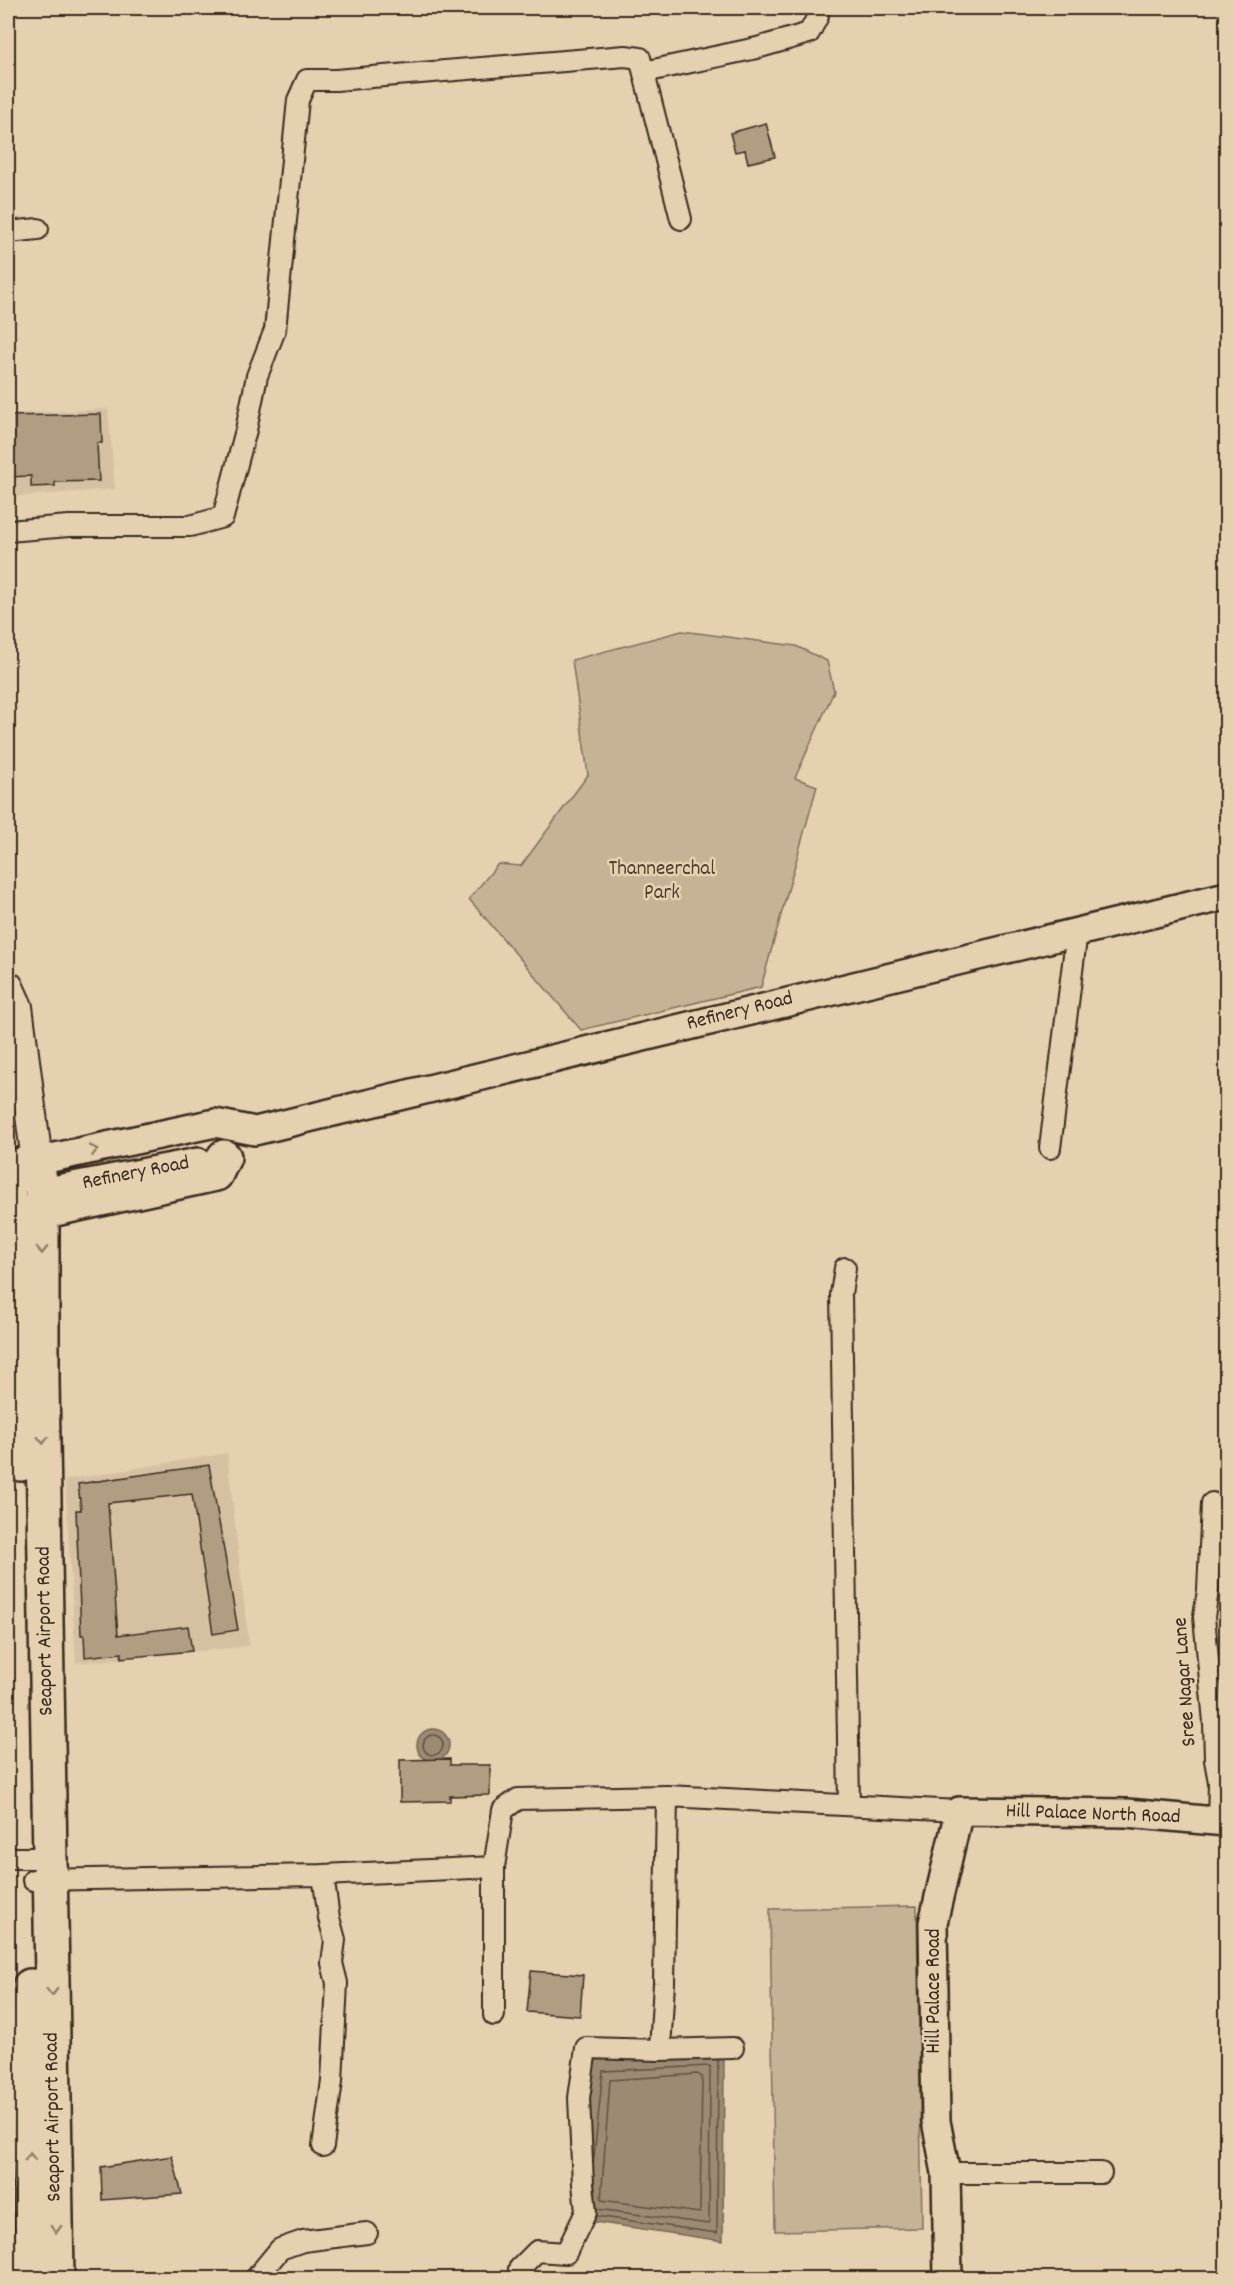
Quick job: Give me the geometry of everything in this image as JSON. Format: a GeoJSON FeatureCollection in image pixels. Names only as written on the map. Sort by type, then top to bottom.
{"type":"FeatureCollection","features":[{"type":"Feature","properties":{"kind":"highway"},"geometry":{"type":"LineString","coordinates":[[26,1184],[216,1174],[224,1157]]}},
{"type":"Feature","properties":{"kind":"highway","name":"Seaport Airport Road"},"geometry":{"type":"LineString","coordinates":[[26,1184],[13,1368],[31,1869],[57,2278]]}},
{"type":"Feature","properties":{"kind":"highway","name":"Seaport Airport Road"},"geometry":{"type":"LineString","coordinates":[[26,1184],[42,1381],[31,1869],[18,2098],[33,2278]]}},
{"type":"Feature","properties":{"kind":"main road","name":"Refinery Road"},"geometry":{"type":"LineString","coordinates":[[26,1184],[215,1124],[255,1131],[1227,896]]}},
{"type":"Feature","properties":{"kind":"main road","name":"Seaport Airport Road"},"geometry":{"type":"LineString","coordinates":[[12,997],[26,1184]]}},
{"type":"Feature","properties":{"kind":"main road","name":"Refinery Road"},"geometry":{"type":"LineString","coordinates":[[224,1157],[255,1131]]}},
{"type":"Feature","properties":{"kind":"main road","name":"Hill Palace North Road"},"geometry":{"type":"LineString","coordinates":[[959,1811],[1127,1813],[1222,1821]]}},
{"type":"Feature","properties":{"kind":"main road","name":"Hill Palace Road"},"geometry":{"type":"LineString","coordinates":[[948,2278],[946,2173],[936,2121],[933,1923],[959,1811]]}},
{"type":"Feature","properties":{"kind":"street"},"geometry":{"type":"LineString","coordinates":[[644,72],[757,48],[809,33],[818,16],[817,8]]}},
{"type":"Feature","properties":{"kind":"street"},"geometry":{"type":"LineString","coordinates":[[8,531],[69,526],[190,526],[223,517],[246,430],[257,376],[275,330],[298,100],[308,80],[336,80],[625,56],[640,58],[681,219]]}},
{"type":"Feature","properties":{"kind":"street"},"geometry":{"type":"LineString","coordinates":[[8,232],[38,229]]}},
{"type":"Feature","properties":{"kind":"street"},"geometry":{"type":"LineString","coordinates":[[1050,1148],[1077,931]]}},
{"type":"Feature","properties":{"kind":"street"},"geometry":{"type":"LineString","coordinates":[[845,1268],[841,1294],[849,1805]]}},
{"type":"Feature","properties":{"kind":"street","name":"Sree Nagar Lane"},"geometry":{"type":"LineString","coordinates":[[1212,1503],[1218,1562],[1204,1617],[1222,1821]]}},
{"type":"Feature","properties":{"kind":"street"},"geometry":{"type":"LineString","coordinates":[[660,2050],[664,1983],[668,1796]]}},
{"type":"Feature","properties":{"kind":"street"},"geometry":{"type":"LineString","coordinates":[[494,2016],[494,1867],[503,1810],[518,1799],[668,1796],[959,1811]]}},
{"type":"Feature","properties":{"kind":"street"},"geometry":{"type":"LineString","coordinates":[[31,1869],[323,1875],[494,1867]]}},
{"type":"Feature","properties":{"kind":"street"},"geometry":{"type":"LineString","coordinates":[[323,1875],[329,1918],[335,1940],[332,1963],[337,1983],[332,2081],[323,2145]]}},
{"type":"Feature","properties":{"kind":"street"},"geometry":{"type":"LineString","coordinates":[[519,2278],[519,2269],[537,2251],[566,2253],[586,2212],[579,2098],[586,2048],[660,2050],[734,2048]]}},
{"type":"Feature","properties":{"kind":"street"},"geometry":{"type":"LineString","coordinates":[[946,2173],[1101,2173]]}},
{"type":"Feature","properties":{"kind":"street"},"geometry":{"type":"LineString","coordinates":[[256,2278],[280,2249],[303,2241],[367,2234]]}},
{"type":"Feature","properties":{"kind":"shaded area"},"geometry":{"type":"Polygon","coordinates":[[[108,409],[115,489],[8,497],[8,414],[108,409]]]}},
{"type":"Feature","properties":{"kind":"shaded area"},"geometry":{"type":"Polygon","coordinates":[[[227,1453],[249,1646],[76,1663],[65,1480],[227,1453]]]}},
{"type":"Feature","properties":{"kind":"green space","name":"Thanneerchal Park"},"geometry":{"type":"Polygon","coordinates":[[[682,631],[796,646],[827,661],[834,691],[795,778],[817,786],[761,987],[581,1030],[469,899],[498,864],[521,866],[588,775],[572,660],[682,631]]]}},
{"type":"Feature","properties":{"kind":"green space"},"geometry":{"type":"Polygon","coordinates":[[[917,1906],[922,2228],[775,2231],[770,1909],[917,1906]]]}},
{"type":"Feature","properties":{"kind":"water"},"geometry":{"type":"Polygon","coordinates":[[[433,1729],[444,1734],[449,1745],[444,1756],[433,1761],[422,1756],[417,1745],[422,1734],[433,1729]]]}},
{"type":"Feature","properties":{"kind":"water"},"geometry":{"type":"Polygon","coordinates":[[[724,2050],[723,2241],[575,2219],[589,2058],[724,2050]]]}},
{"type":"Feature","properties":{"kind":"building"},"geometry":{"type":"Polygon","coordinates":[[[766,123],[775,157],[748,163],[745,150],[735,152],[730,133],[766,123]]]}},
{"type":"Feature","properties":{"kind":"building"},"geometry":{"type":"Polygon","coordinates":[[[101,414],[102,443],[97,443],[99,481],[55,482],[55,486],[31,487],[31,476],[8,477],[8,416],[101,414]]]}},
{"type":"Feature","properties":{"kind":"building"},"geometry":{"type":"Polygon","coordinates":[[[209,1465],[238,1630],[213,1634],[192,1494],[108,1503],[118,1635],[188,1626],[192,1651],[121,1658],[122,1653],[85,1657],[84,1635],[81,1635],[76,1510],[81,1510],[78,1484],[209,1465]]]}},
{"type":"Feature","properties":{"kind":"building"},"geometry":{"type":"Polygon","coordinates":[[[450,1759],[450,1765],[490,1765],[490,1795],[450,1796],[450,1801],[400,1802],[400,1760],[450,1759]]]}},
{"type":"Feature","properties":{"kind":"building"},"geometry":{"type":"Polygon","coordinates":[[[531,1971],[583,1975],[580,2016],[527,2012],[531,1971]]]}},
{"type":"Feature","properties":{"kind":"building"},"geometry":{"type":"Polygon","coordinates":[[[172,2156],[182,2194],[102,2200],[101,2167],[172,2156]]]}}]}
